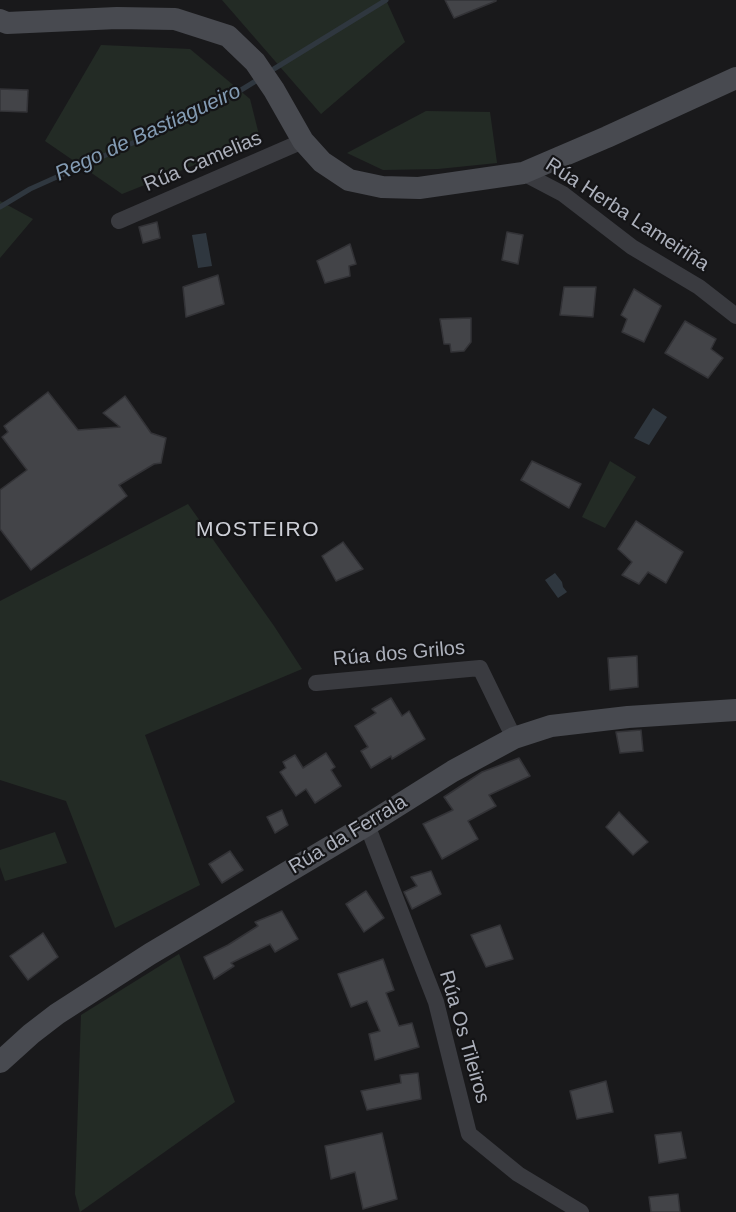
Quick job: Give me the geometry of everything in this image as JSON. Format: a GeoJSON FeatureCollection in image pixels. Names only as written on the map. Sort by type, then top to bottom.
{"type":"FeatureCollection","features":[{"type":"Feature","properties":{"kind":"street"},"geometry":{"type":"LineString","coordinates":[[0,20],[7,23],[117,18],[175,19],[228,36],[255,62],[303,141],[322,162],[349,180],[382,187],[418,188],[523,173],[736,78]]}},
{"type":"Feature","properties":{"kind":"street","name":"Rúa Camelias"},"geometry":{"type":"LineString","coordinates":[[119,221],[303,141]]}},
{"type":"Feature","properties":{"kind":"street","name":"Rúa Herba Lameiriña"},"geometry":{"type":"LineString","coordinates":[[523,173],[563,194],[632,247],[699,287],[736,316]]}},
{"type":"Feature","properties":{"kind":"street","name":"Rúa dos Grilos"},"geometry":{"type":"LineString","coordinates":[[316,683],[480,668],[514,738]]}},
{"type":"Feature","properties":{"kind":"street","name":"Rúa da Ferrala"},"geometry":{"type":"LineString","coordinates":[[0,1062],[57,1014],[131,966],[453,771],[514,738],[551,726],[628,717],[736,710]]}},
{"type":"Feature","properties":{"kind":"street","name":"Rúa Os Tileiros"},"geometry":{"type":"LineString","coordinates":[[367,825],[436,1002],[469,1134],[518,1174],[581,1212]]}},
{"type":"Feature","properties":{"kind":"shaded area"},"geometry":{"type":"Polygon","coordinates":[[[222,0],[386,0],[405,42],[321,114],[222,0]]]}},
{"type":"Feature","properties":{"kind":"shaded area"},"geometry":{"type":"Polygon","coordinates":[[[101,45],[190,49],[250,99],[260,139],[122,194],[45,141],[101,45]]]}},
{"type":"Feature","properties":{"kind":"shaded area"},"geometry":{"type":"Polygon","coordinates":[[[426,111],[490,112],[497,163],[438,169],[383,170],[347,153],[426,111]]]}},
{"type":"Feature","properties":{"kind":"shaded area"},"geometry":{"type":"Polygon","coordinates":[[[0,201],[33,219],[0,258],[0,201]]]}},
{"type":"Feature","properties":{"kind":"shaded area"},"geometry":{"type":"Polygon","coordinates":[[[206,233],[212,266],[198,268],[192,235],[206,233]]]}},
{"type":"Feature","properties":{"kind":"shaded area"},"geometry":{"type":"Polygon","coordinates":[[[653,408],[667,417],[649,445],[634,438],[653,408]]]}},
{"type":"Feature","properties":{"kind":"shaded area"},"geometry":{"type":"Polygon","coordinates":[[[610,461],[636,477],[605,528],[582,517],[610,461]]]}},
{"type":"Feature","properties":{"kind":"shaded area"},"geometry":{"type":"Polygon","coordinates":[[[188,504],[302,669],[145,735],[200,885],[115,928],[66,801],[0,780],[0,601],[188,504]]]}},
{"type":"Feature","properties":{"kind":"shaded area"},"geometry":{"type":"Polygon","coordinates":[[[555,573],[567,592],[558,598],[545,580],[555,573]]]}},
{"type":"Feature","properties":{"kind":"shaded area"},"geometry":{"type":"Polygon","coordinates":[[[55,832],[67,863],[5,881],[0,867],[0,850],[55,832]]]}},
{"type":"Feature","properties":{"kind":"shaded area"},"geometry":{"type":"Polygon","coordinates":[[[179,954],[235,1102],[80,1212],[75,1194],[81,1015],[179,954]]]}},
{"type":"Feature","properties":{"kind":"building"},"geometry":{"type":"Polygon","coordinates":[[[445,0],[496,0],[496,1],[454,18],[445,0]]]}},
{"type":"Feature","properties":{"kind":"building"},"geometry":{"type":"Polygon","coordinates":[[[0,89],[28,90],[27,112],[0,111],[0,89]]]}},
{"type":"Feature","properties":{"kind":"building"},"geometry":{"type":"Polygon","coordinates":[[[157,222],[160,238],[143,243],[139,227],[157,222]]]}},
{"type":"Feature","properties":{"kind":"building"},"geometry":{"type":"Polygon","coordinates":[[[507,232],[523,235],[518,264],[502,260],[507,232]]]}},
{"type":"Feature","properties":{"kind":"building"},"geometry":{"type":"Polygon","coordinates":[[[350,244],[356,264],[349,266],[350,276],[325,283],[317,261],[350,244]]]}},
{"type":"Feature","properties":{"kind":"building"},"geometry":{"type":"Polygon","coordinates":[[[218,275],[224,304],[186,317],[183,287],[218,275]]]}},
{"type":"Feature","properties":{"kind":"building"},"geometry":{"type":"Polygon","coordinates":[[[564,287],[596,287],[593,317],[560,315],[564,287]]]}},
{"type":"Feature","properties":{"kind":"building"},"geometry":{"type":"Polygon","coordinates":[[[634,289],[661,306],[644,342],[622,332],[627,319],[621,315],[634,289]]]}},
{"type":"Feature","properties":{"kind":"building"},"geometry":{"type":"Polygon","coordinates":[[[471,318],[471,342],[464,351],[451,352],[450,344],[444,344],[440,319],[471,318]]]}},
{"type":"Feature","properties":{"kind":"building"},"geometry":{"type":"Polygon","coordinates":[[[685,321],[716,339],[711,349],[723,358],[708,378],[665,353],[685,321]]]}},
{"type":"Feature","properties":{"kind":"building"},"geometry":{"type":"Polygon","coordinates":[[[48,392],[78,430],[120,427],[103,413],[125,396],[151,433],[166,438],[161,463],[154,464],[119,485],[127,496],[31,570],[0,529],[0,490],[27,470],[2,437],[8,432],[4,426],[48,392]]]}},
{"type":"Feature","properties":{"kind":"building"},"geometry":{"type":"Polygon","coordinates":[[[532,461],[581,484],[569,508],[521,480],[532,461]]]}},
{"type":"Feature","properties":{"kind":"building"},"geometry":{"type":"Polygon","coordinates":[[[636,521],[683,552],[666,583],[648,572],[639,584],[622,575],[632,562],[618,549],[636,521]]]}},
{"type":"Feature","properties":{"kind":"building"},"geometry":{"type":"Polygon","coordinates":[[[343,542],[363,569],[336,581],[322,556],[343,542]]]}},
{"type":"Feature","properties":{"kind":"building"},"geometry":{"type":"Polygon","coordinates":[[[637,656],[638,687],[610,690],[608,658],[637,656]]]}},
{"type":"Feature","properties":{"kind":"building"},"geometry":{"type":"Polygon","coordinates":[[[391,698],[402,716],[409,711],[425,739],[392,759],[391,756],[371,768],[361,751],[368,747],[355,726],[376,713],[372,709],[391,698]]]}},
{"type":"Feature","properties":{"kind":"building"},"geometry":{"type":"Polygon","coordinates":[[[641,730],[643,751],[620,753],[616,732],[641,730]]]}},
{"type":"Feature","properties":{"kind":"building"},"geometry":{"type":"Polygon","coordinates":[[[326,753],[335,767],[331,770],[341,786],[315,803],[306,789],[296,796],[280,772],[286,768],[283,762],[295,755],[303,768],[326,753]]]}},
{"type":"Feature","properties":{"kind":"building"},"geometry":{"type":"Polygon","coordinates":[[[519,758],[530,776],[489,795],[496,806],[468,821],[478,839],[442,859],[423,824],[453,810],[444,797],[482,772],[519,758]]]}},
{"type":"Feature","properties":{"kind":"building"},"geometry":{"type":"Polygon","coordinates":[[[282,810],[288,825],[275,833],[267,817],[282,810]]]}},
{"type":"Feature","properties":{"kind":"building"},"geometry":{"type":"Polygon","coordinates":[[[619,812],[648,842],[633,855],[606,827],[619,812]]]}},
{"type":"Feature","properties":{"kind":"building"},"geometry":{"type":"Polygon","coordinates":[[[230,851],[243,870],[222,883],[209,864],[230,851]]]}},
{"type":"Feature","properties":{"kind":"building"},"geometry":{"type":"Polygon","coordinates":[[[431,871],[441,894],[412,909],[404,892],[417,886],[411,877],[431,871]]]}},
{"type":"Feature","properties":{"kind":"building"},"geometry":{"type":"Polygon","coordinates":[[[366,891],[384,918],[364,932],[346,904],[366,891]]]}},
{"type":"Feature","properties":{"kind":"building"},"geometry":{"type":"Polygon","coordinates":[[[282,911],[298,939],[275,952],[270,944],[231,963],[234,966],[214,979],[204,957],[258,926],[255,922],[282,911]]]}},
{"type":"Feature","properties":{"kind":"building"},"geometry":{"type":"Polygon","coordinates":[[[500,925],[513,959],[486,967],[471,935],[500,925]]]}},
{"type":"Feature","properties":{"kind":"building"},"geometry":{"type":"Polygon","coordinates":[[[43,933],[58,957],[28,980],[10,956],[43,933]]]}},
{"type":"Feature","properties":{"kind":"building"},"geometry":{"type":"Polygon","coordinates":[[[383,959],[394,990],[386,993],[399,1026],[412,1023],[419,1047],[375,1060],[369,1034],[380,1031],[367,1001],[351,1007],[338,974],[383,959]]]}},
{"type":"Feature","properties":{"kind":"building"},"geometry":{"type":"Polygon","coordinates":[[[418,1073],[421,1099],[367,1110],[361,1091],[401,1083],[400,1075],[418,1073]]]}},
{"type":"Feature","properties":{"kind":"building"},"geometry":{"type":"Polygon","coordinates":[[[606,1081],[613,1112],[577,1119],[570,1091],[606,1081]]]}},
{"type":"Feature","properties":{"kind":"building"},"geometry":{"type":"Polygon","coordinates":[[[681,1132],[686,1158],[659,1163],[655,1135],[681,1132]]]}},
{"type":"Feature","properties":{"kind":"building"},"geometry":{"type":"Polygon","coordinates":[[[382,1133],[397,1199],[363,1209],[355,1172],[331,1179],[325,1146],[382,1133]]]}},
{"type":"Feature","properties":{"kind":"building"},"geometry":{"type":"Polygon","coordinates":[[[678,1194],[680,1212],[651,1212],[649,1197],[678,1194]]]}},
{"type":"Feature","properties":{"kind":"waterway","name":"Rego de Bastiagueiro"},"geometry":{"type":"LineString","coordinates":[[269,72],[386,0]]}},
{"type":"Feature","properties":{"kind":"waterway","name":"Rego de Bastiagueiro"},"geometry":{"type":"LineString","coordinates":[[0,207],[30,189],[215,106],[259,79]]}},
{"type":"Feature","properties":{"kind":"district","name":"MOSTEIRO"},"geometry":{"type":"Point","coordinates":[258,530]}}]}
